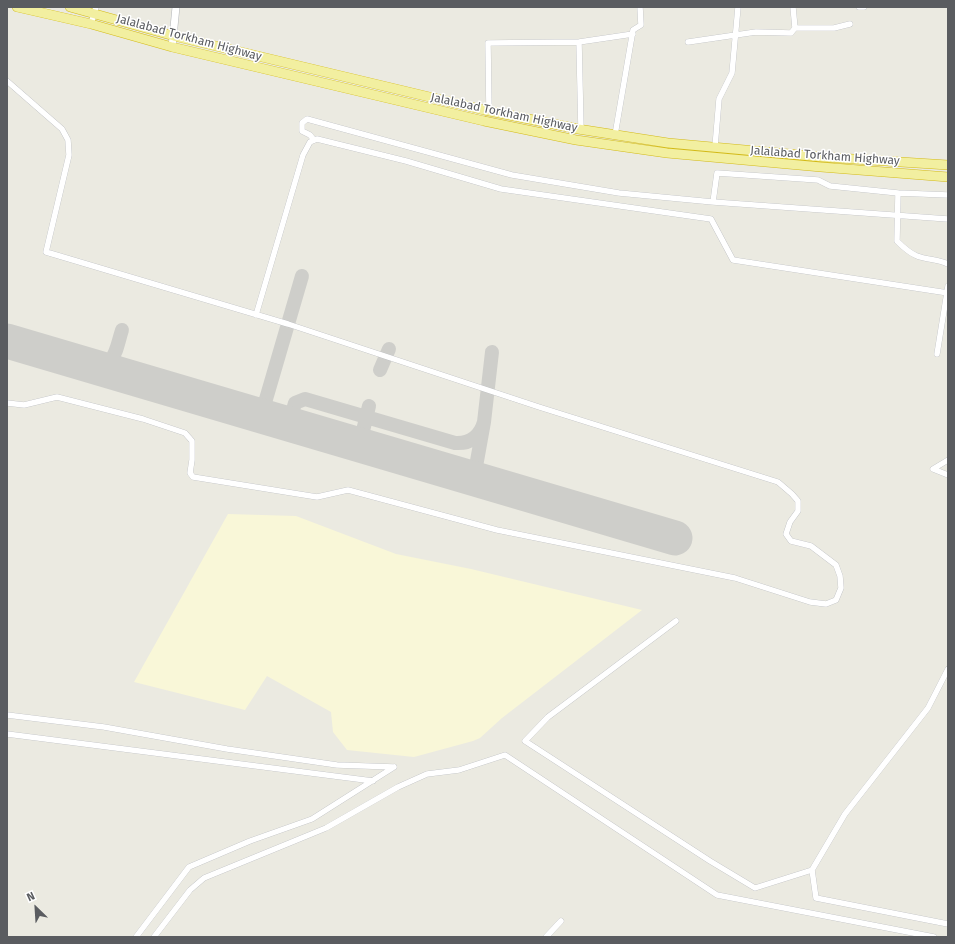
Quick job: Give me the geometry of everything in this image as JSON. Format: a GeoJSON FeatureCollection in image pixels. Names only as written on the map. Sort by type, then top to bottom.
{"type":"FeatureCollection","features":[{"type":"Feature","properties":{"kind":"highway"},"geometry":{"type":"LineString","coordinates":[[17,7],[91,24],[172,47],[484,121],[576,140],[667,153],[821,167],[948,176]]}},
{"type":"Feature","properties":{"kind":"highway","name":"Jalalabad Torkham Highway"},"geometry":{"type":"LineString","coordinates":[[70,7],[96,10],[174,36],[489,111],[581,129],[668,143],[822,157],[948,165]]}},
{"type":"Feature","properties":{"kind":"street"},"geometry":{"type":"LineString","coordinates":[[172,47],[176,7]]}},
{"type":"Feature","properties":{"kind":"street"},"geometry":{"type":"LineString","coordinates":[[615,135],[633,30],[641,25],[640,7]]}},
{"type":"Feature","properties":{"kind":"street"},"geometry":{"type":"LineString","coordinates":[[715,147],[720,100],[732,74],[738,7]]}},
{"type":"Feature","properties":{"kind":"street"},"geometry":{"type":"LineString","coordinates":[[688,42],[775,31],[791,33],[795,28],[793,7]]}},
{"type":"Feature","properties":{"kind":"street"},"geometry":{"type":"LineString","coordinates":[[859,7],[864,7]]}},
{"type":"Feature","properties":{"kind":"street"},"geometry":{"type":"LineString","coordinates":[[91,24],[96,10]]}},
{"type":"Feature","properties":{"kind":"street"},"geometry":{"type":"LineString","coordinates":[[795,28],[834,28],[850,24]]}},
{"type":"Feature","properties":{"kind":"street"},"geometry":{"type":"LineString","coordinates":[[489,111],[488,43],[579,42],[633,34]]}},
{"type":"Feature","properties":{"kind":"street"},"geometry":{"type":"LineString","coordinates":[[579,42],[581,129]]}},
{"type":"Feature","properties":{"kind":"street"},"geometry":{"type":"LineString","coordinates":[[7,81],[62,129],[68,140],[69,155],[46,252],[256,314],[778,482],[798,501],[798,511],[790,522],[786,534],[792,541],[811,546],[836,564],[840,576],[841,588],[836,600],[826,604],[810,602],[734,578],[498,530],[348,490],[317,497],[193,477],[190,473],[192,441],[186,433],[143,419],[57,397],[24,405],[7,403]]}},
{"type":"Feature","properties":{"kind":"street"},"geometry":{"type":"LineString","coordinates":[[314,140],[310,135],[302,131],[302,123],[307,119],[512,175],[619,193],[713,202],[948,219]]}},
{"type":"Feature","properties":{"kind":"street"},"geometry":{"type":"LineString","coordinates":[[256,314],[303,155],[310,142],[317,139],[337,143],[501,189],[711,219],[733,260],[947,293]]}},
{"type":"Feature","properties":{"kind":"street"},"geometry":{"type":"LineString","coordinates":[[713,202],[717,173],[818,180],[830,186],[898,193],[948,195]]}},
{"type":"Feature","properties":{"kind":"street"},"geometry":{"type":"LineString","coordinates":[[898,193],[897,241],[909,252],[917,256],[940,260],[948,264]]}},
{"type":"Feature","properties":{"kind":"street"},"geometry":{"type":"LineString","coordinates":[[937,354],[948,286]]}},
{"type":"Feature","properties":{"kind":"street"},"geometry":{"type":"LineString","coordinates":[[948,460],[932,469],[948,475]]}},
{"type":"Feature","properties":{"kind":"street"},"geometry":{"type":"LineString","coordinates":[[676,621],[548,717],[525,741],[710,861],[755,888],[812,870]]}},
{"type":"Feature","properties":{"kind":"street"},"geometry":{"type":"LineString","coordinates":[[948,669],[928,708],[845,814],[812,870],[816,898],[948,924]]}},
{"type":"Feature","properties":{"kind":"street"},"geometry":{"type":"LineString","coordinates":[[7,715],[104,727],[226,749],[337,765],[394,767],[312,819],[250,841],[189,867],[136,937]]}},
{"type":"Feature","properties":{"kind":"street"},"geometry":{"type":"LineString","coordinates":[[7,734],[373,781]]}},
{"type":"Feature","properties":{"kind":"street"},"geometry":{"type":"LineString","coordinates":[[154,937],[190,890],[204,878],[326,828],[398,787],[427,774],[459,770],[505,755],[717,894],[934,937]]}},
{"type":"Feature","properties":{"kind":"street"},"geometry":{"type":"LineString","coordinates":[[546,937],[561,921]]}},
{"type":"Feature","properties":{"kind":"shaded area"},"geometry":{"type":"Polygon","coordinates":[[[228,514],[296,516],[396,554],[471,569],[642,610],[502,718],[480,738],[414,757],[347,750],[333,732],[331,712],[267,676],[245,710],[134,682],[228,514]]]}},
{"type":"Feature","properties":{"kind":"taxiway"},"geometry":{"type":"LineString","coordinates":[[248,412],[259,412],[264,406],[302,276]]}},
{"type":"Feature","properties":{"kind":"taxiway"},"geometry":{"type":"LineString","coordinates":[[88,365],[104,364],[113,357],[116,352],[122,330]]}},
{"type":"Feature","properties":{"kind":"taxiway"},"geometry":{"type":"LineString","coordinates":[[380,370],[389,349]]}},
{"type":"Feature","properties":{"kind":"taxiway"},"geometry":{"type":"LineString","coordinates":[[467,477],[475,472],[484,422],[492,352]]}},
{"type":"Feature","properties":{"kind":"taxiway"},"geometry":{"type":"LineString","coordinates":[[114,356],[116,366],[122,372],[138,379]]}},
{"type":"Feature","properties":{"kind":"taxiway"},"geometry":{"type":"LineString","coordinates":[[289,424],[295,403],[305,399],[455,443],[466,442],[474,438],[480,431],[484,422]]}},
{"type":"Feature","properties":{"kind":"taxiway"},"geometry":{"type":"LineString","coordinates":[[264,406],[265,415],[273,420]]}},
{"type":"Feature","properties":{"kind":"taxiway"},"geometry":{"type":"LineString","coordinates":[[352,443],[361,439],[369,406]]}},
{"type":"Feature","properties":{"kind":"taxiway"},"geometry":{"type":"LineString","coordinates":[[361,439],[365,445],[372,449]]}},
{"type":"Feature","properties":{"kind":"taxiway"},"geometry":{"type":"LineString","coordinates":[[475,470],[477,476],[484,482]]}},
{"type":"Feature","properties":{"kind":"runway"},"geometry":{"type":"LineString","coordinates":[[7,341],[675,538]]}}]}
